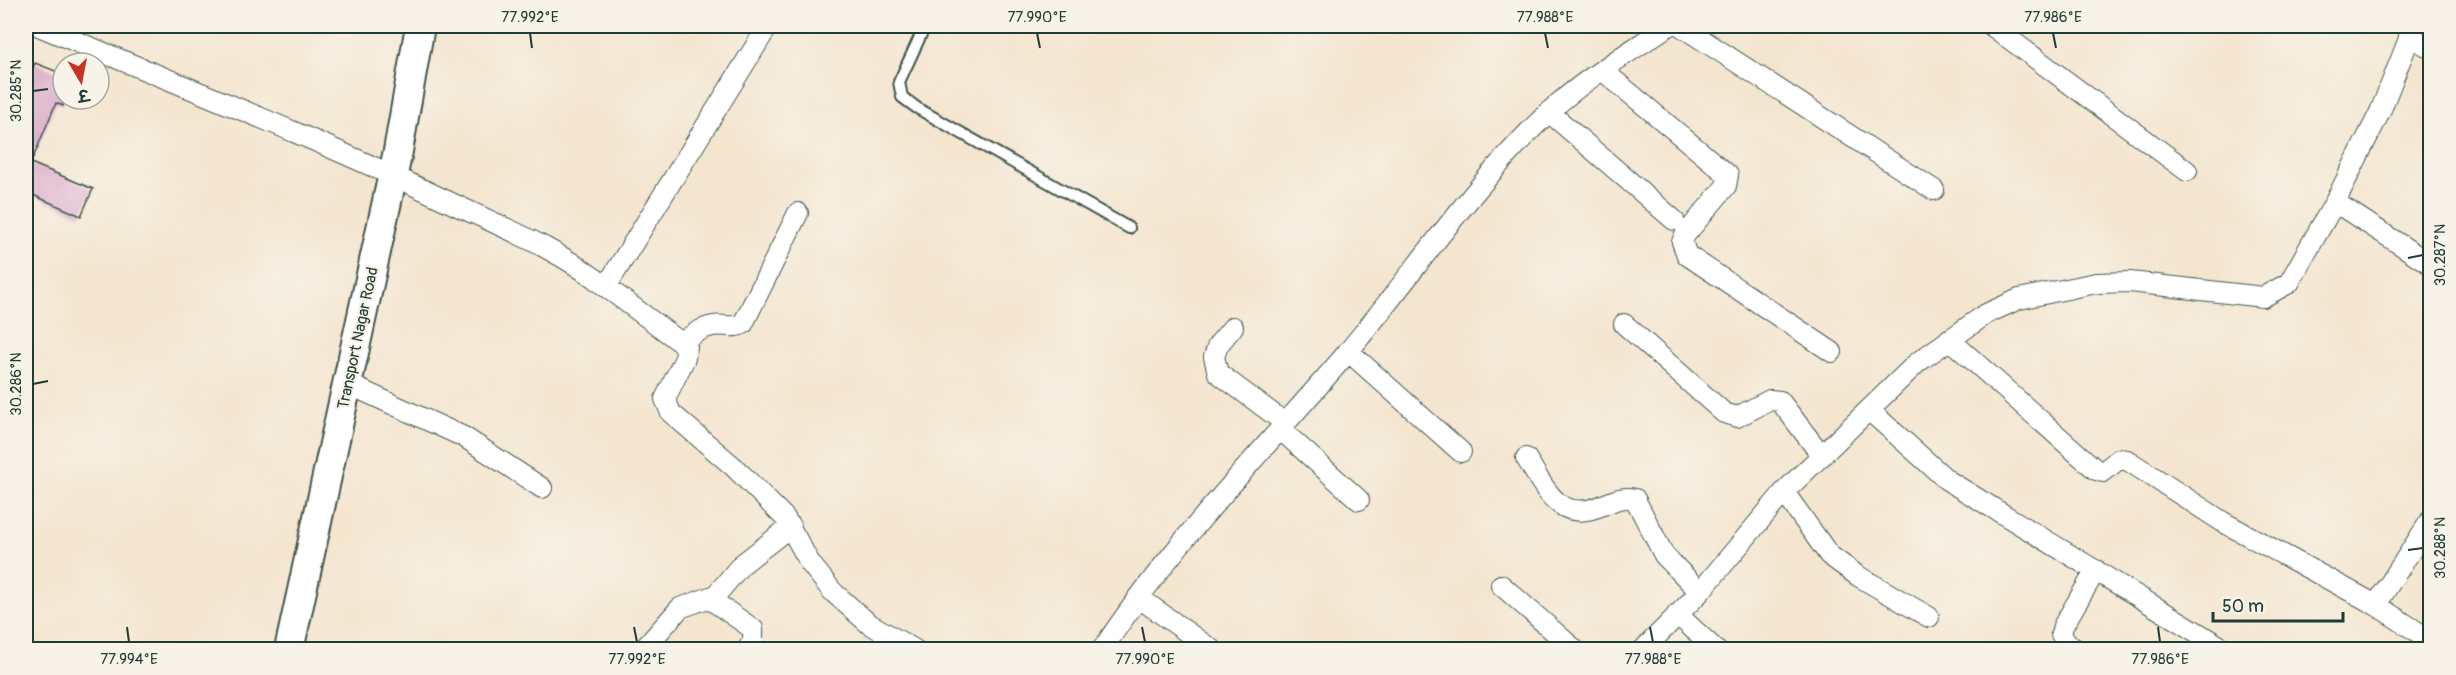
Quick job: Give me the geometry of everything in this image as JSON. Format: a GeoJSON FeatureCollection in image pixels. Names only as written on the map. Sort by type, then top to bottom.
{"type":"FeatureCollection","features":[{"type":"Feature","properties":{"kind":"street"},"geometry":{"type":"LineString","coordinates":[[39,26],[392,174],[541,245],[583,268],[683,342],[688,352],[665,399],[667,409],[734,467],[791,526],[810,563],[833,592],[868,623],[915,650]]}},
{"type":"Feature","properties":{"kind":"street","name":"Transport Nagar Road"},"geometry":{"type":"LineString","coordinates":[[289,650],[348,384],[420,26]]}},
{"type":"Feature","properties":{"kind":"street"},"geometry":{"type":"LineString","coordinates":[[606,287],[768,26]]}},
{"type":"Feature","properties":{"kind":"street"},"geometry":{"type":"LineString","coordinates":[[1102,650],[1138,597],[1348,351],[1416,264],[1504,160],[1549,112],[1602,70],[1668,26]]}},
{"type":"Feature","properties":{"kind":"street"},"geometry":{"type":"LineString","coordinates":[[1680,26],[1934,190]]}},
{"type":"Feature","properties":{"kind":"street"},"geometry":{"type":"LineString","coordinates":[[1992,26],[2187,171]]}},
{"type":"Feature","properties":{"kind":"street"},"geometry":{"type":"LineString","coordinates":[[1643,650],[1700,592],[1784,492],[1917,362],[1986,314],[2019,299],[2096,283],[2130,282],[2263,297],[2289,283],[2335,202],[2380,112],[2412,30],[2430,48]]}},
{"type":"Feature","properties":{"kind":"street"},"geometry":{"type":"LineString","coordinates":[[1602,70],[1728,175],[1726,186],[1685,235],[1682,242],[1687,255],[1832,352]]}},
{"type":"Feature","properties":{"kind":"street"},"geometry":{"type":"LineString","coordinates":[[1549,112],[1674,220]]}},
{"type":"Feature","properties":{"kind":"street"},"geometry":{"type":"LineString","coordinates":[[2335,202],[2430,264]]}},
{"type":"Feature","properties":{"kind":"street"},"geometry":{"type":"LineString","coordinates":[[683,342],[702,329],[720,325],[736,327],[743,324],[798,213]]}},
{"type":"Feature","properties":{"kind":"street"},"geometry":{"type":"LineString","coordinates":[[1624,324],[1724,413],[1737,417],[1770,400],[1779,401],[1822,456]]}},
{"type":"Feature","properties":{"kind":"street"},"geometry":{"type":"LineString","coordinates":[[1233,327],[1218,345],[1214,357],[1218,373],[1283,426],[1359,500]]}},
{"type":"Feature","properties":{"kind":"street"},"geometry":{"type":"LineString","coordinates":[[1949,339],[2096,470],[2103,472],[2119,459],[2127,460],[2223,522],[2376,604],[2430,639]]}},
{"type":"Feature","properties":{"kind":"street"},"geometry":{"type":"LineString","coordinates":[[1348,351],[1461,452]]}},
{"type":"Feature","properties":{"kind":"street"},"geometry":{"type":"LineString","coordinates":[[348,384],[464,437],[542,489]]}},
{"type":"Feature","properties":{"kind":"street"},"geometry":{"type":"LineString","coordinates":[[1869,410],[1947,480],[2226,650]]}},
{"type":"Feature","properties":{"kind":"street"},"geometry":{"type":"LineString","coordinates":[[1526,458],[1555,503],[1565,509],[1585,511],[1626,497],[1639,507],[1664,555],[1700,592]]}},
{"type":"Feature","properties":{"kind":"street"},"geometry":{"type":"LineString","coordinates":[[1784,492],[1829,555],[1858,576],[1929,617]]}},
{"type":"Feature","properties":{"kind":"street"},"geometry":{"type":"LineString","coordinates":[[2376,604],[2430,521]]}},
{"type":"Feature","properties":{"kind":"street"},"geometry":{"type":"LineString","coordinates":[[643,650],[680,608],[710,599],[741,565],[791,526]]}},
{"type":"Feature","properties":{"kind":"street"},"geometry":{"type":"LineString","coordinates":[[2077,650],[2067,644],[2061,634],[2063,626],[2096,570]]}},
{"type":"Feature","properties":{"kind":"street"},"geometry":{"type":"LineString","coordinates":[[1501,585],[1575,650]]}},
{"type":"Feature","properties":{"kind":"street"},"geometry":{"type":"LineString","coordinates":[[1138,597],[1212,650]]}},
{"type":"Feature","properties":{"kind":"street"},"geometry":{"type":"LineString","coordinates":[[710,599],[753,628],[753,641],[747,650]]}},
{"type":"Feature","properties":{"kind":"street"},"geometry":{"type":"LineString","coordinates":[[1677,614],[1716,650]]}},
{"type":"Feature","properties":{"kind":"lane"},"geometry":{"type":"LineString","coordinates":[[925,26],[899,82],[902,97],[917,108],[1129,228]]}},
{"type":"Feature","properties":{"kind":"building"},"geometry":{"type":"Polygon","coordinates":[[[35,63],[51,69],[53,111],[31,163],[93,189],[81,216],[26,192],[26,86],[35,63]]]}}]}
